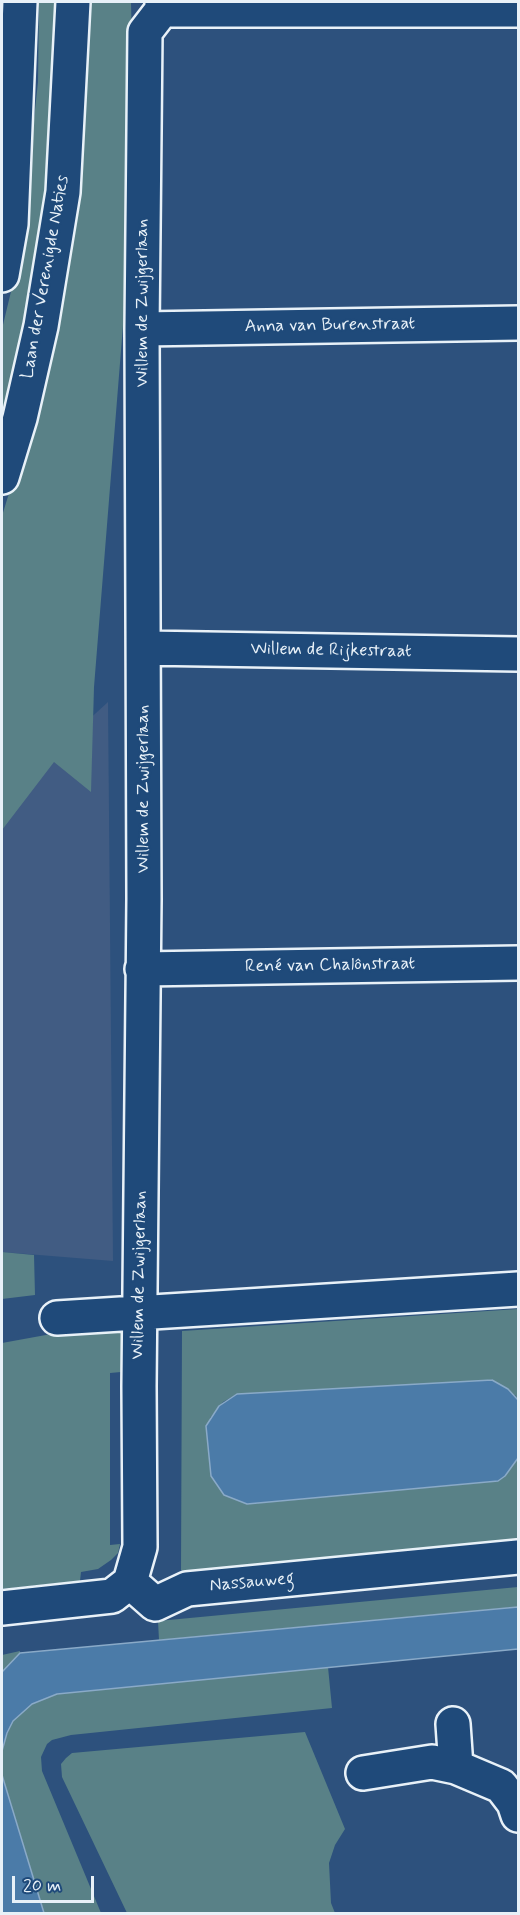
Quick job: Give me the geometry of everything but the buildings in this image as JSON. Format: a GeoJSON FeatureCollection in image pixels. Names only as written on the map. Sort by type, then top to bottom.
{"type":"FeatureCollection","features":[{"type":"Feature","properties":{"kind":"street"},"geometry":{"type":"LineString","coordinates":[[2,274],[11,224],[20,2]]}},
{"type":"Feature","properties":{"kind":"street","name":"Laan der Verenigde Naties"},"geometry":{"type":"LineString","coordinates":[[2,477],[20,418],[41,326],[63,192],[73,2]]}},
{"type":"Feature","properties":{"kind":"street"},"geometry":{"type":"LineString","coordinates":[[162,6],[519,10]]}},
{"type":"Feature","properties":{"kind":"street","name":"Willem de Zwijgerlaan"},"geometry":{"type":"LineString","coordinates":[[130,1582],[140,1547],[144,648],[142,329],[145,32],[162,6]]}},
{"type":"Feature","properties":{"kind":"street","name":"Anna van Burenstraat"},"geometry":{"type":"LineString","coordinates":[[142,329],[519,323]]}},
{"type":"Feature","properties":{"kind":"street","name":"Willem de Rijkestraat"},"geometry":{"type":"LineString","coordinates":[[144,648],[519,654]]}},
{"type":"Feature","properties":{"kind":"street","name":"René van Chalônstraat"},"geometry":{"type":"LineString","coordinates":[[142,969],[519,963]]}},
{"type":"Feature","properties":{"kind":"street"},"geometry":{"type":"LineString","coordinates":[[57,1318],[519,1288]]}},
{"type":"Feature","properties":{"kind":"street","name":"Nassauweg"},"geometry":{"type":"LineString","coordinates":[[130,1582],[155,1604],[187,1589],[519,1557]]}},
{"type":"Feature","properties":{"kind":"street"},"geometry":{"type":"LineString","coordinates":[[2,1608],[112,1596],[130,1582]]}},
{"type":"Feature","properties":{"kind":"street"},"geometry":{"type":"LineString","coordinates":[[453,1724],[456,1767]]}},
{"type":"Feature","properties":{"kind":"street"},"geometry":{"type":"LineString","coordinates":[[363,1773],[432,1762],[456,1767],[510,1782],[513,1803],[519,1815]]}},
{"type":"Feature","properties":{"kind":"shaded area"},"geometry":{"type":"Polygon","coordinates":[[[108,702],[113,1261],[2,1252],[2,799],[108,702]]]}},
{"type":"Feature","properties":{"kind":"shaded area"},"geometry":{"type":"Polygon","coordinates":[[[492,1380],[508,1389],[518,1400],[518,1458],[505,1476],[498,1481],[247,1504],[224,1495],[211,1476],[206,1426],[219,1406],[237,1394],[492,1380]]]}},
{"type":"Feature","properties":{"kind":"shaded area"},"geometry":{"type":"Polygon","coordinates":[[[518,1607],[518,1649],[57,1694],[32,1704],[13,1721],[2,1751],[2,1672],[20,1653],[518,1607]]]}},
{"type":"Feature","properties":{"kind":"shaded area"},"geometry":{"type":"Polygon","coordinates":[[[2,1775],[44,1913],[2,1913],[2,1775]]]}},
{"type":"Feature","properties":{"kind":"green space"},"geometry":{"type":"Polygon","coordinates":[[[39,2],[58,2],[57,125],[35,290],[2,433],[2,329],[14,279],[24,211],[38,82],[39,2]]]}},
{"type":"Feature","properties":{"kind":"green space"},"geometry":{"type":"Polygon","coordinates":[[[88,2],[131,2],[135,176],[94,687],[91,792],[54,762],[2,830],[2,516],[21,454],[88,2]]]}},
{"type":"Feature","properties":{"kind":"green space"},"geometry":{"type":"Polygon","coordinates":[[[2,1252],[34,1255],[35,1295],[2,1299],[2,1252]]]}},
{"type":"Feature","properties":{"kind":"green space"},"geometry":{"type":"Polygon","coordinates":[[[518,1309],[518,1400],[515,1395],[237,1394],[223,1402],[210,1418],[240,1501],[247,1504],[498,1481],[505,1476],[518,1458],[518,1540],[186,1572],[181,1570],[182,1331],[518,1309]]]}},
{"type":"Feature","properties":{"kind":"green space"},"geometry":{"type":"Polygon","coordinates":[[[106,1324],[108,1332],[122,1333],[121,1372],[110,1373],[110,1545],[120,1544],[118,1553],[98,1569],[81,1572],[80,1581],[2,1589],[2,1343],[106,1324]]]}},
{"type":"Feature","properties":{"kind":"green space"},"geometry":{"type":"Polygon","coordinates":[[[518,1587],[518,1607],[159,1640],[158,1621],[518,1587]]]}},
{"type":"Feature","properties":{"kind":"green space"},"geometry":{"type":"Polygon","coordinates":[[[20,1651],[20,1653],[2,1672],[2,1655],[20,1651]]]}},
{"type":"Feature","properties":{"kind":"green space"},"geometry":{"type":"Polygon","coordinates":[[[328,1667],[332,1708],[71,1735],[52,1740],[47,1744],[41,1757],[42,1771],[101,1913],[44,1913],[2,1775],[2,1745],[13,1721],[22,1712],[32,1704],[57,1694],[328,1667]]]}},
{"type":"Feature","properties":{"kind":"green space"},"geometry":{"type":"Polygon","coordinates":[[[305,1732],[345,1829],[335,1845],[329,1863],[331,1903],[335,1913],[127,1913],[62,1777],[61,1764],[66,1758],[72,1753],[305,1732]]]}}]}
